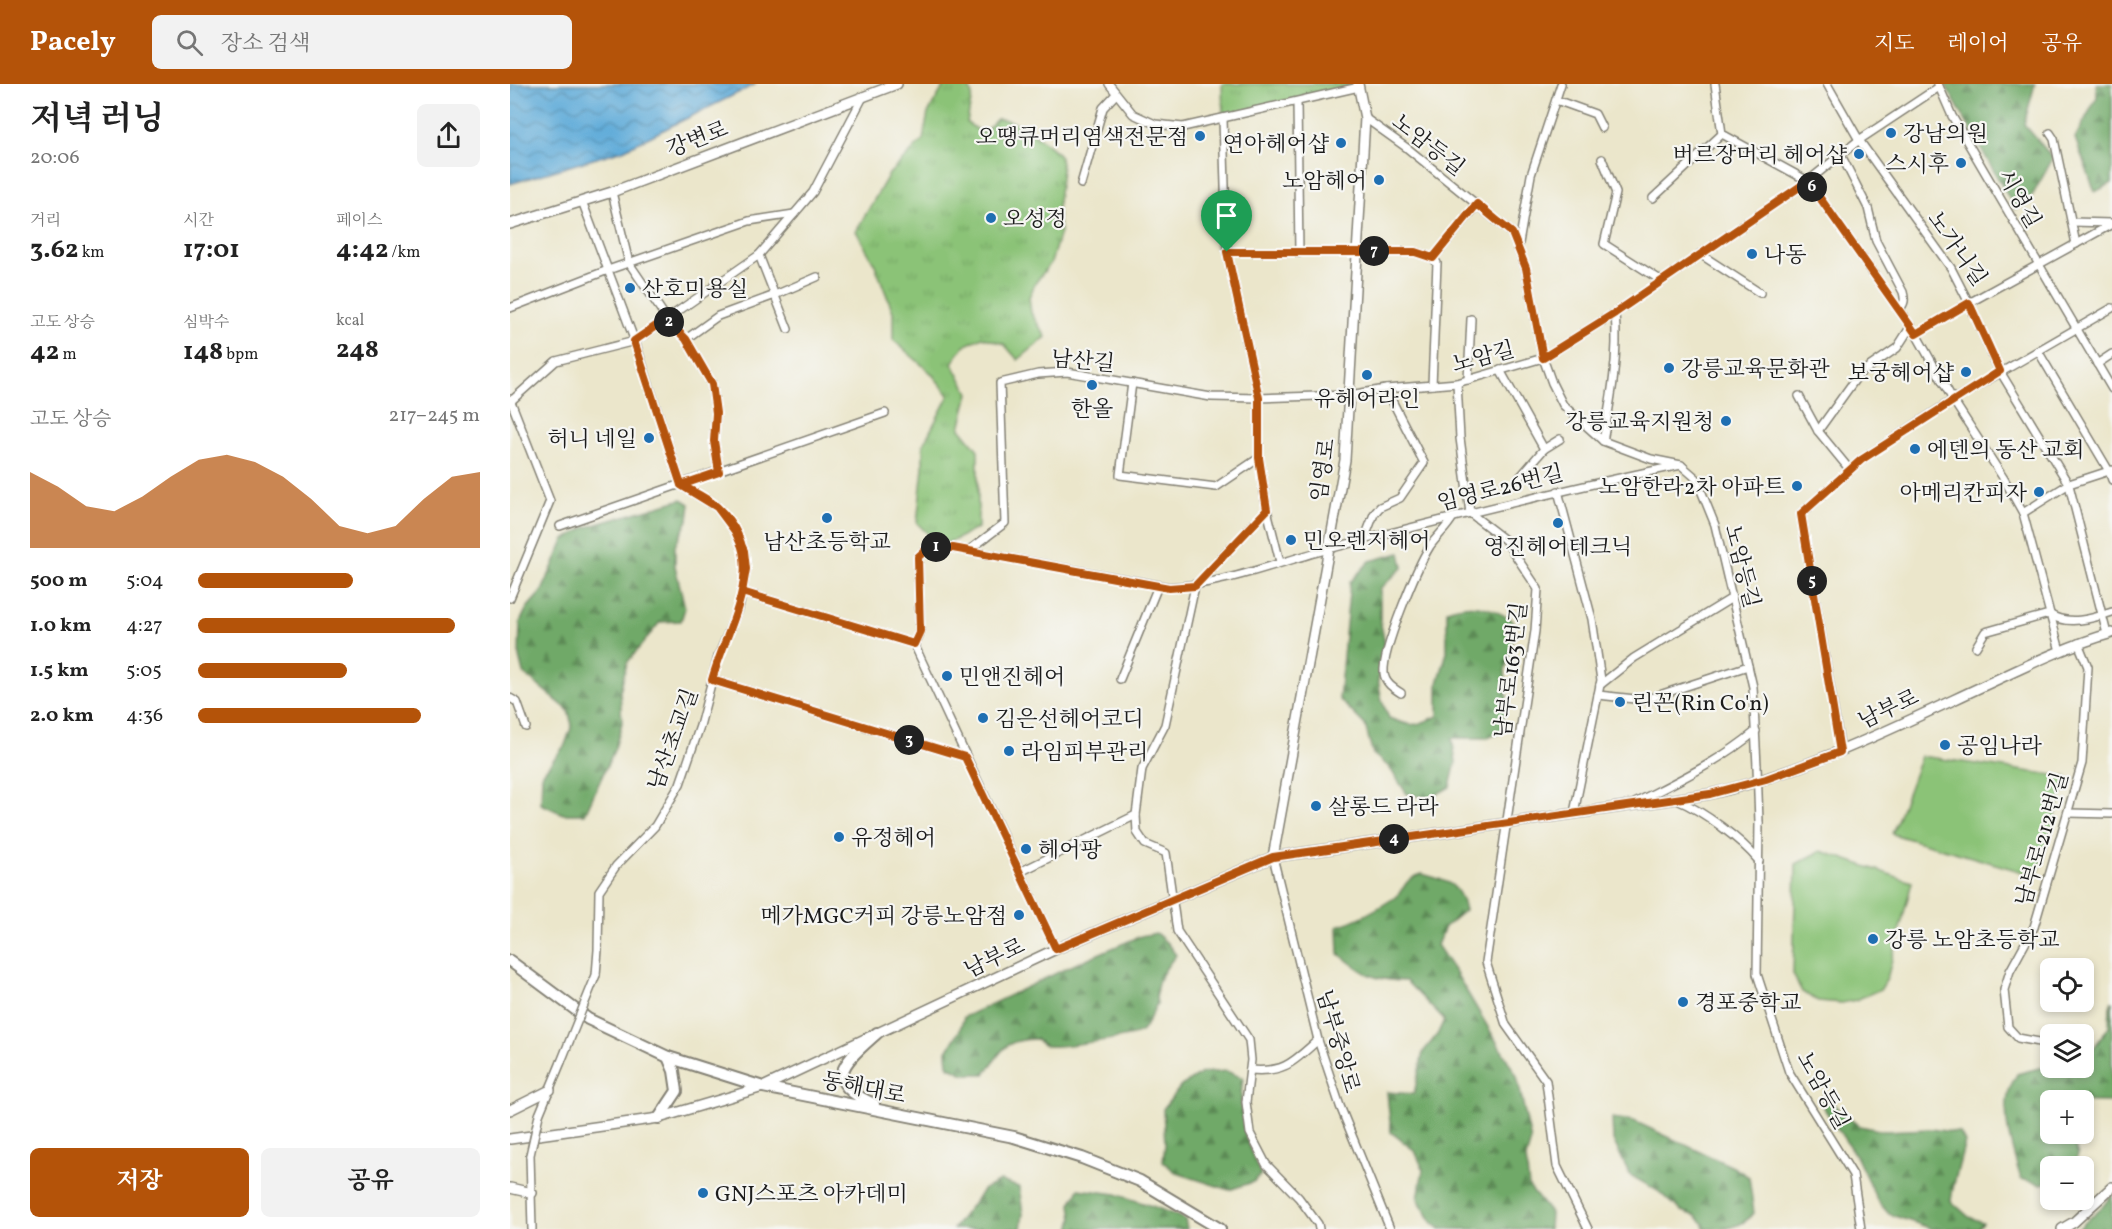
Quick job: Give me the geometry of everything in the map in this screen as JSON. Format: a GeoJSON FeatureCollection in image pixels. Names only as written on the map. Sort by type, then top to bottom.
{"type":"FeatureCollection","features":[{"type":"Feature","properties":{"kind":"main road","name":"동해대로"},"geometry":{"type":"LineString","coordinates":[[510,961],[588,1019],[668,1058],[763,1087],[1014,1137],[1082,1158],[1140,1181],[1220,1229]]}},
{"type":"Feature","properties":{"kind":"main road"},"geometry":{"type":"LineString","coordinates":[[877,1033],[850,1058],[844,1068],[842,1079],[846,1088],[855,1096],[896,1113]]}},
{"type":"Feature","properties":{"kind":"main road"},"geometry":{"type":"LineString","coordinates":[[659,1118],[677,1091],[675,1071],[668,1058]]}},
{"type":"Feature","properties":{"kind":"street","name":"강변로"},"geometry":{"type":"LineString","coordinates":[[510,224],[612,192],[897,84]]}},
{"type":"Feature","properties":{"kind":"street"},"geometry":{"type":"LineString","coordinates":[[1109,84],[1133,114],[1155,124],[1183,127],[1359,86]]}},
{"type":"Feature","properties":{"kind":"street"},"geometry":{"type":"LineString","coordinates":[[1518,249],[1531,175],[1562,84]]}},
{"type":"Feature","properties":{"kind":"street"},"geometry":{"type":"LineString","coordinates":[[1715,84],[1722,134]]}},
{"type":"Feature","properties":{"kind":"street","name":"노가니길"},"geometry":{"type":"LineString","coordinates":[[1827,84],[1859,140],[1950,268],[1969,303],[2112,224]]}},
{"type":"Feature","properties":{"kind":"street","name":"임영로"},"geometry":{"type":"LineString","coordinates":[[1273,857],[1345,460],[1365,118],[1359,86]]}},
{"type":"Feature","properties":{"kind":"street","name":"노암길"},"geometry":{"type":"LineString","coordinates":[[1349,394],[1457,384],[1543,358],[1615,313],[1808,181],[1859,140],[1938,86]]}},
{"type":"Feature","properties":{"kind":"street","name":"시영길"},"geometry":{"type":"LineString","coordinates":[[1938,86],[1952,116],[2112,389]]}},
{"type":"Feature","properties":{"kind":"street"},"geometry":{"type":"LineString","coordinates":[[1081,184],[1103,108],[1116,94]]}},
{"type":"Feature","properties":{"kind":"street"},"geometry":{"type":"LineString","coordinates":[[510,598],[550,501],[510,400],[556,361],[634,341],[759,255],[813,192],[863,97]]}},
{"type":"Feature","properties":{"kind":"street"},"geometry":{"type":"LineString","coordinates":[[1556,100],[1595,114],[1602,128]]}},
{"type":"Feature","properties":{"kind":"street"},"geometry":{"type":"LineString","coordinates":[[1297,102],[1299,253]]}},
{"type":"Feature","properties":{"kind":"street","name":"노암등길"},"geometry":{"type":"LineString","coordinates":[[1365,118],[1407,148],[1512,233],[1526,268],[1543,358],[1563,405],[1603,441],[1651,459],[1681,465],[1696,478],[1715,525],[1753,687],[1759,822],[1757,974],[1788,1072],[1853,1174],[1861,1229]]}},
{"type":"Feature","properties":{"kind":"street"},"geometry":{"type":"LineString","coordinates":[[1223,119],[1227,252],[1259,398],[1259,458],[1267,510],[1280,562]]}},
{"type":"Feature","properties":{"kind":"street"},"geometry":{"type":"LineString","coordinates":[[2050,133],[2054,139],[2076,244]]}},
{"type":"Feature","properties":{"kind":"street"},"geometry":{"type":"LineString","coordinates":[[1722,134],[1808,181],[1916,334],[1953,400],[2023,513],[2060,651]]}},
{"type":"Feature","properties":{"kind":"street"},"geometry":{"type":"LineString","coordinates":[[1653,198],[1722,134]]}},
{"type":"Feature","properties":{"kind":"street"},"geometry":{"type":"LineString","coordinates":[[1840,155],[1868,208],[1876,241],[1903,292],[1905,298],[1899,309]]}},
{"type":"Feature","properties":{"kind":"street"},"geometry":{"type":"LineString","coordinates":[[1602,159],[1616,193],[1604,244],[1662,281]]}},
{"type":"Feature","properties":{"kind":"street"},"geometry":{"type":"LineString","coordinates":[[612,192],[629,263],[666,319],[686,339],[712,384],[716,413],[714,441],[719,472]]}},
{"type":"Feature","properties":{"kind":"street"},"geometry":{"type":"LineString","coordinates":[[582,201],[634,341],[681,485]]}},
{"type":"Feature","properties":{"kind":"street"},"geometry":{"type":"LineString","coordinates":[[1433,258],[1477,204]]}},
{"type":"Feature","properties":{"kind":"street"},"geometry":{"type":"LineString","coordinates":[[510,308],[608,270],[749,221],[794,214]]}},
{"type":"Feature","properties":{"kind":"street"},"geometry":{"type":"LineString","coordinates":[[2072,222],[2112,224]]}},
{"type":"Feature","properties":{"kind":"street"},"geometry":{"type":"LineString","coordinates":[[1227,252],[1415,252],[1433,258],[1437,263],[1432,386]]}},
{"type":"Feature","properties":{"kind":"street"},"geometry":{"type":"LineString","coordinates":[[1700,254],[1760,293]]}},
{"type":"Feature","properties":{"kind":"street"},"geometry":{"type":"LineString","coordinates":[[759,255],[788,329]]}},
{"type":"Feature","properties":{"kind":"street"},"geometry":{"type":"LineString","coordinates":[[686,339],[718,316],[775,296],[817,277]]}},
{"type":"Feature","properties":{"kind":"street"},"geometry":{"type":"LineString","coordinates":[[1916,334],[1969,303],[2000,371],[2068,484],[2102,616],[2110,634]]}},
{"type":"Feature","properties":{"kind":"street"},"geometry":{"type":"LineString","coordinates":[[1840,752],[1801,514],[1861,460],[2000,371],[2112,308]]}},
{"type":"Feature","properties":{"kind":"street"},"geometry":{"type":"LineString","coordinates":[[1603,441],[1615,371],[1617,337],[1615,313]]}},
{"type":"Feature","properties":{"kind":"street"},"geometry":{"type":"LineString","coordinates":[[1468,380],[1471,319]]}},
{"type":"Feature","properties":{"kind":"street"},"geometry":{"type":"LineString","coordinates":[[1818,431],[1859,374],[1897,348],[1911,327]]}},
{"type":"Feature","properties":{"kind":"street"},"geometry":{"type":"LineString","coordinates":[[2038,351],[2111,470],[2112,480]]}},
{"type":"Feature","properties":{"kind":"street"},"geometry":{"type":"LineString","coordinates":[[2097,363],[2112,354]]}},
{"type":"Feature","properties":{"kind":"street"},"geometry":{"type":"LineString","coordinates":[[1500,370],[1544,449]]}},
{"type":"Feature","properties":{"kind":"street","name":"남산길"},"geometry":{"type":"LineString","coordinates":[[968,551],[1005,523],[1000,383],[1038,374],[1067,372],[1211,397],[1259,398],[1349,394]]}},
{"type":"Feature","properties":{"kind":"street"},"geometry":{"type":"LineString","coordinates":[[1132,383],[1119,476],[1216,487],[1259,458]]}},
{"type":"Feature","properties":{"kind":"street"},"geometry":{"type":"LineString","coordinates":[[1457,384],[1460,438],[1470,513]]}},
{"type":"Feature","properties":{"kind":"street"},"geometry":{"type":"LineString","coordinates":[[1364,540],[1374,514],[1380,507],[1400,498],[1424,463],[1386,389]]}},
{"type":"Feature","properties":{"kind":"street"},"geometry":{"type":"LineString","coordinates":[[1798,396],[1818,431],[1850,470]]}},
{"type":"Feature","properties":{"kind":"street"},"geometry":{"type":"LineString","coordinates":[[560,526],[885,413]]}},
{"type":"Feature","properties":{"kind":"street"},"geometry":{"type":"LineString","coordinates":[[1520,477],[1544,449],[1560,439]]}},
{"type":"Feature","properties":{"kind":"street","name":"임영로26번길"},"geometry":{"type":"LineString","coordinates":[[914,644],[920,631],[918,557],[929,547],[968,551],[1169,588],[1195,586],[1558,491],[1681,465]]}},
{"type":"Feature","properties":{"kind":"street"},"geometry":{"type":"LineString","coordinates":[[2023,513],[2068,484],[2111,470]]}},
{"type":"Feature","properties":{"kind":"street","name":"남산초교길"},"geometry":{"type":"LineString","coordinates":[[532,1229],[530,1155],[539,1115],[596,975],[599,891],[616,866],[655,826],[680,784],[700,726],[718,657],[740,604],[746,569],[744,551],[735,531],[717,507],[681,485]]}},
{"type":"Feature","properties":{"kind":"street"},"geometry":{"type":"LineString","coordinates":[[1558,491],[1592,619],[1601,680],[1574,813]]}},
{"type":"Feature","properties":{"kind":"street"},"geometry":{"type":"LineString","coordinates":[[1267,510],[1195,586],[1165,724],[1142,769],[1136,815],[1137,832],[1145,844],[1166,852],[1177,931],[1249,1040],[1251,1060],[1246,1102],[1250,1132],[1266,1164],[1299,1198],[1318,1224],[1319,1229]]}},
{"type":"Feature","properties":{"kind":"street","name":"남부로163번길"},"geometry":{"type":"LineString","coordinates":[[1470,513],[1505,540],[1538,589],[1535,631],[1486,962],[1506,1025],[1546,1081],[1557,1166],[1588,1229]]}},
{"type":"Feature","properties":{"kind":"street"},"geometry":{"type":"LineString","coordinates":[[1401,693],[1387,681],[1384,673],[1391,638],[1430,545],[1448,527],[1454,517]]}},
{"type":"Feature","properties":{"kind":"street"},"geometry":{"type":"LineString","coordinates":[[1120,679],[1158,585]]}},
{"type":"Feature","properties":{"kind":"street"},"geometry":{"type":"LineString","coordinates":[[742,592],[914,644],[1056,949]]}},
{"type":"Feature","properties":{"kind":"street"},"geometry":{"type":"LineString","coordinates":[[1600,685],[1634,658],[1732,598]]}},
{"type":"Feature","properties":{"kind":"street"},"geometry":{"type":"LineString","coordinates":[[2049,614],[2057,620],[2071,621],[2112,612]]}},
{"type":"Feature","properties":{"kind":"street"},"geometry":{"type":"LineString","coordinates":[[1976,647],[1985,632],[2049,614]]}},
{"type":"Feature","properties":{"kind":"street","name":"남부로"},"geometry":{"type":"LineString","coordinates":[[510,1139],[659,1118],[763,1087],[1056,949],[1273,857],[1710,794],[1740,787],[1840,752],[2078,643],[2110,634]]}},
{"type":"Feature","properties":{"kind":"street","name":"남부로212번길"},"geometry":{"type":"LineString","coordinates":[[2040,1042],[2018,1038],[2008,1027],[2004,990],[2010,971],[2034,927],[2082,763],[2088,667],[2078,643]]}},
{"type":"Feature","properties":{"kind":"street"},"geometry":{"type":"LineString","coordinates":[[1598,695],[1644,700],[1748,666]]}},
{"type":"Feature","properties":{"kind":"street"},"geometry":{"type":"LineString","coordinates":[[712,680],[965,757]]}},
{"type":"Feature","properties":{"kind":"street"},"geometry":{"type":"LineString","coordinates":[[510,698],[517,702],[526,727]]}},
{"type":"Feature","properties":{"kind":"street"},"geometry":{"type":"LineString","coordinates":[[1631,804],[1711,764],[1735,749],[1756,731]]}},
{"type":"Feature","properties":{"kind":"street"},"geometry":{"type":"LineString","coordinates":[[1674,798],[1696,808],[1751,851],[1759,861]]}},
{"type":"Feature","properties":{"kind":"street"},"geometry":{"type":"LineString","coordinates":[[2068,813],[2112,814]]}},
{"type":"Feature","properties":{"kind":"street"},"geometry":{"type":"LineString","coordinates":[[1020,872],[1136,815]]}},
{"type":"Feature","properties":{"kind":"street","name":"남부중앙로"},"geometry":{"type":"LineString","coordinates":[[1273,857],[1318,1040],[1340,1106],[1390,1229]]}},
{"type":"Feature","properties":{"kind":"street"},"geometry":{"type":"LineString","coordinates":[[1250,1071],[1266,1072],[1289,1066],[1318,1040]]}},
{"type":"Feature","properties":{"kind":"street"},"geometry":{"type":"LineString","coordinates":[[510,1110],[550,1090]]}},
{"type":"Feature","properties":{"kind":"street"},"geometry":{"type":"LineString","coordinates":[[2062,1229],[2074,1222],[2112,1187]]}},
{"type":"Feature","properties":{"kind":"street"},"geometry":{"type":"LineString","coordinates":[[510,1188],[532,1193]]}},
{"type":"Feature","properties":{"kind":"green space"},"geometry":{"type":"Polygon","coordinates":[[[945,84],[968,84],[972,95],[967,123],[983,133],[997,119],[1015,122],[1059,154],[1062,169],[1057,210],[1060,232],[1051,263],[1036,282],[1029,297],[1031,313],[1046,337],[1018,360],[1004,344],[982,337],[964,346],[952,363],[969,393],[960,428],[978,450],[978,528],[941,547],[917,523],[923,445],[949,395],[930,372],[893,340],[893,312],[875,265],[856,231],[889,174],[923,140],[928,113],[945,84]]]}},
{"type":"Feature","properties":{"kind":"green space"},"geometry":{"type":"Polygon","coordinates":[[[1222,84],[1358,84],[1223,119],[1222,84]]]}},
{"type":"Feature","properties":{"kind":"green space"},"geometry":{"type":"Polygon","coordinates":[[[1945,84],[2035,84],[2024,124],[2053,158],[2032,196],[2015,209],[1945,84]]]}},
{"type":"Feature","properties":{"kind":"green space"},"geometry":{"type":"Polygon","coordinates":[[[2096,84],[2112,84],[2112,183],[2095,192],[2075,138],[2097,97],[2096,84]]]}},
{"type":"Feature","properties":{"kind":"green space"},"geometry":{"type":"Polygon","coordinates":[[[682,499],[690,504],[688,520],[675,546],[675,566],[685,608],[681,621],[660,622],[627,663],[620,691],[622,723],[615,748],[585,814],[563,814],[541,804],[542,774],[565,745],[572,725],[568,710],[523,673],[519,657],[520,622],[527,608],[542,591],[564,540],[584,528],[682,499]]]}},
{"type":"Feature","properties":{"kind":"green space"},"geometry":{"type":"Polygon","coordinates":[[[1400,553],[1403,567],[1380,589],[1380,620],[1386,648],[1378,680],[1382,701],[1389,718],[1414,725],[1438,716],[1438,683],[1447,652],[1447,610],[1465,606],[1488,608],[1512,620],[1514,635],[1505,670],[1507,698],[1501,732],[1488,738],[1452,738],[1456,762],[1450,787],[1430,798],[1407,794],[1389,767],[1373,754],[1365,725],[1339,699],[1350,582],[1370,561],[1400,553]]]}},
{"type":"Feature","properties":{"kind":"green space"},"geometry":{"type":"Polygon","coordinates":[[[1921,756],[2067,777],[2037,876],[1892,834],[1921,756]]]}},
{"type":"Feature","properties":{"kind":"green space"},"geometry":{"type":"Polygon","coordinates":[[[1821,851],[1912,882],[1887,979],[1881,989],[1856,1000],[1842,1003],[1818,1001],[1802,992],[1793,974],[1796,864],[1821,851]]]}},
{"type":"Feature","properties":{"kind":"green space"},"geometry":{"type":"Polygon","coordinates":[[[1422,874],[1451,884],[1462,901],[1465,910],[1445,927],[1437,945],[1517,1076],[1531,1141],[1526,1158],[1529,1187],[1550,1213],[1549,1229],[1440,1229],[1432,1222],[1418,1199],[1423,1169],[1415,1151],[1391,1132],[1387,1092],[1414,1094],[1423,1052],[1437,1035],[1444,1020],[1406,981],[1377,978],[1356,967],[1339,954],[1338,926],[1374,911],[1398,894],[1410,879],[1422,874]]]}},
{"type":"Feature","properties":{"kind":"green space"},"geometry":{"type":"Polygon","coordinates":[[[1156,933],[1176,955],[1160,977],[1156,996],[1157,1004],[1141,1032],[1111,1039],[1054,1046],[1046,1046],[1036,1039],[1016,1042],[1004,1048],[985,1074],[964,1074],[948,1066],[947,1051],[959,1032],[964,1017],[1084,960],[1141,936],[1156,933]]]}},
{"type":"Feature","properties":{"kind":"green space"},"geometry":{"type":"Polygon","coordinates":[[[2112,1001],[2112,1102],[2094,1102],[2094,1090],[2040,1090],[2040,1144],[2074,1144],[2078,1155],[2040,1156],[2040,1184],[2021,1179],[2007,1124],[2007,1102],[2011,1084],[2017,1074],[2040,1068],[2040,1078],[2094,1078],[2094,1048],[2109,1026],[2112,1001]]]}},
{"type":"Feature","properties":{"kind":"green space"},"geometry":{"type":"Polygon","coordinates":[[[1226,1071],[1243,1078],[1241,1103],[1244,1128],[1261,1175],[1253,1182],[1229,1190],[1177,1173],[1163,1162],[1165,1144],[1163,1109],[1181,1086],[1202,1073],[1226,1071]]]}},
{"type":"Feature","properties":{"kind":"green space"},"geometry":{"type":"Polygon","coordinates":[[[1824,1094],[1843,1114],[1860,1126],[1884,1131],[1931,1129],[1960,1133],[1965,1142],[1951,1201],[1969,1217],[1983,1222],[1978,1229],[1933,1229],[1889,1214],[1877,1200],[1857,1158],[1821,1104],[1824,1094]]]}},
{"type":"Feature","properties":{"kind":"green space"},"geometry":{"type":"Polygon","coordinates":[[[1612,1118],[1634,1121],[1733,1167],[1749,1177],[1754,1213],[1738,1225],[1704,1229],[1704,1224],[1696,1216],[1682,1211],[1658,1191],[1630,1175],[1613,1140],[1612,1118]]]}},
{"type":"Feature","properties":{"kind":"green space"},"geometry":{"type":"Polygon","coordinates":[[[1000,1181],[1019,1187],[1023,1213],[1021,1229],[953,1229],[984,1189],[1000,1181]]]}},
{"type":"Feature","properties":{"kind":"green space"},"geometry":{"type":"Polygon","coordinates":[[[1079,1189],[1116,1194],[1155,1207],[1185,1219],[1187,1229],[1070,1229],[1073,1219],[1071,1204],[1079,1189]]]}},
{"type":"Feature","properties":{"kind":"green space"},"geometry":{"type":"Polygon","coordinates":[[[2112,1194],[2110,1229],[2078,1229],[2104,1205],[2112,1194]]]}},
{"type":"Feature","properties":{"kind":"water"},"geometry":{"type":"Polygon","coordinates":[[[510,84],[756,84],[623,150],[510,184],[510,84]]]}},
{"type":"Feature","properties":{"kind":"place","name":"강남의원"},"geometry":{"type":"Point","coordinates":[1891,133]}},
{"type":"Feature","properties":{"kind":"place","name":"오땡큐머리염색전문점"},"geometry":{"type":"Point","coordinates":[1200,136]}},
{"type":"Feature","properties":{"kind":"place","name":"연아헤어샵"},"geometry":{"type":"Point","coordinates":[1341,143]}},
{"type":"Feature","properties":{"kind":"place","name":"버르장머리 헤어샵"},"geometry":{"type":"Point","coordinates":[1859,154]}},
{"type":"Feature","properties":{"kind":"place","name":"스시후"},"geometry":{"type":"Point","coordinates":[1961,163]}},
{"type":"Feature","properties":{"kind":"place","name":"노암헤어"},"geometry":{"type":"Point","coordinates":[1379,180]}},
{"type":"Feature","properties":{"kind":"place","name":"오성정"},"geometry":{"type":"Point","coordinates":[991,218]}},
{"type":"Feature","properties":{"kind":"place","name":"나동"},"geometry":{"type":"Point","coordinates":[1752,254]}},
{"type":"Feature","properties":{"kind":"place","name":"산호미용실"},"geometry":{"type":"Point","coordinates":[630,288]}},
{"type":"Feature","properties":{"kind":"place","name":"강릉교육문화관"},"geometry":{"type":"Point","coordinates":[1669,368]}},
{"type":"Feature","properties":{"kind":"place","name":"보궁헤어샵"},"geometry":{"type":"Point","coordinates":[1966,372]}},
{"type":"Feature","properties":{"kind":"place","name":"유헤어라인"},"geometry":{"type":"Point","coordinates":[1367,375]}},
{"type":"Feature","properties":{"kind":"place","name":"한올"},"geometry":{"type":"Point","coordinates":[1092,385]}},
{"type":"Feature","properties":{"kind":"place","name":"강릉교육지원청"},"geometry":{"type":"Point","coordinates":[1726,421]}},
{"type":"Feature","properties":{"kind":"place","name":"허니 네일"},"geometry":{"type":"Point","coordinates":[649,438]}},
{"type":"Feature","properties":{"kind":"place","name":"에덴의 동산 교회"},"geometry":{"type":"Point","coordinates":[1915,449]}},
{"type":"Feature","properties":{"kind":"place","name":"노암한라2차 아파트"},"geometry":{"type":"Point","coordinates":[1797,486]}},
{"type":"Feature","properties":{"kind":"place","name":"아메리칸피자"},"geometry":{"type":"Point","coordinates":[2039,492]}},
{"type":"Feature","properties":{"kind":"place","name":"남산초등학교"},"geometry":{"type":"Point","coordinates":[827,518]}},
{"type":"Feature","properties":{"kind":"place","name":"영진헤어테크닉"},"geometry":{"type":"Point","coordinates":[1558,523]}},
{"type":"Feature","properties":{"kind":"place","name":"민오렌지헤어"},"geometry":{"type":"Point","coordinates":[1291,540]}},
{"type":"Feature","properties":{"kind":"place","name":"민앤진헤어"},"geometry":{"type":"Point","coordinates":[947,676]}},
{"type":"Feature","properties":{"kind":"place","name":"린꼰(Rin Co'n)"},"geometry":{"type":"Point","coordinates":[1620,702]}},
{"type":"Feature","properties":{"kind":"place","name":"김은선헤어코디"},"geometry":{"type":"Point","coordinates":[983,718]}},
{"type":"Feature","properties":{"kind":"place","name":"공임나라"},"geometry":{"type":"Point","coordinates":[1945,745]}},
{"type":"Feature","properties":{"kind":"place","name":"라임피부관리"},"geometry":{"type":"Point","coordinates":[1009,751]}},
{"type":"Feature","properties":{"kind":"place","name":"살롱드 라라"},"geometry":{"type":"Point","coordinates":[1316,806]}},
{"type":"Feature","properties":{"kind":"place","name":"유정헤어"},"geometry":{"type":"Point","coordinates":[839,837]}},
{"type":"Feature","properties":{"kind":"place","name":"헤어팡"},"geometry":{"type":"Point","coordinates":[1026,849]}},
{"type":"Feature","properties":{"kind":"place","name":"메가MGC커피 강릉노암점"},"geometry":{"type":"Point","coordinates":[1019,915]}},
{"type":"Feature","properties":{"kind":"place","name":"강릉 노암초등학교"},"geometry":{"type":"Point","coordinates":[1873,939]}},
{"type":"Feature","properties":{"kind":"place","name":"경포중학교"},"geometry":{"type":"Point","coordinates":[1683,1002]}},
{"type":"Feature","properties":{"kind":"place","name":"GNJ스포츠 아카데미"},"geometry":{"type":"Point","coordinates":[703,1193]}},
{"type":"Feature","properties":{"kind":"route"},"geometry":{"type":"LineString","coordinates":[[1227,252],[1259,398],[1259,458],[1267,510],[1195,586],[1169,588],[953,548],[929,547],[918,557],[920,631],[914,644],[742,592],[746,569],[744,551],[735,531],[717,507],[681,485],[719,472],[714,441],[716,413],[712,384],[686,339],[666,319],[634,341],[681,485],[717,507],[735,531],[744,551],[746,569],[740,604],[718,657],[712,680],[965,757],[1056,949],[1273,857],[1710,794],[1766,779],[1840,752],[1801,514],[1861,460],[2000,371],[1969,303],[1916,334],[1808,181],[1615,313],[1543,358],[1526,268],[1512,233],[1477,204],[1433,258],[1415,252],[1227,252]]}}]}
